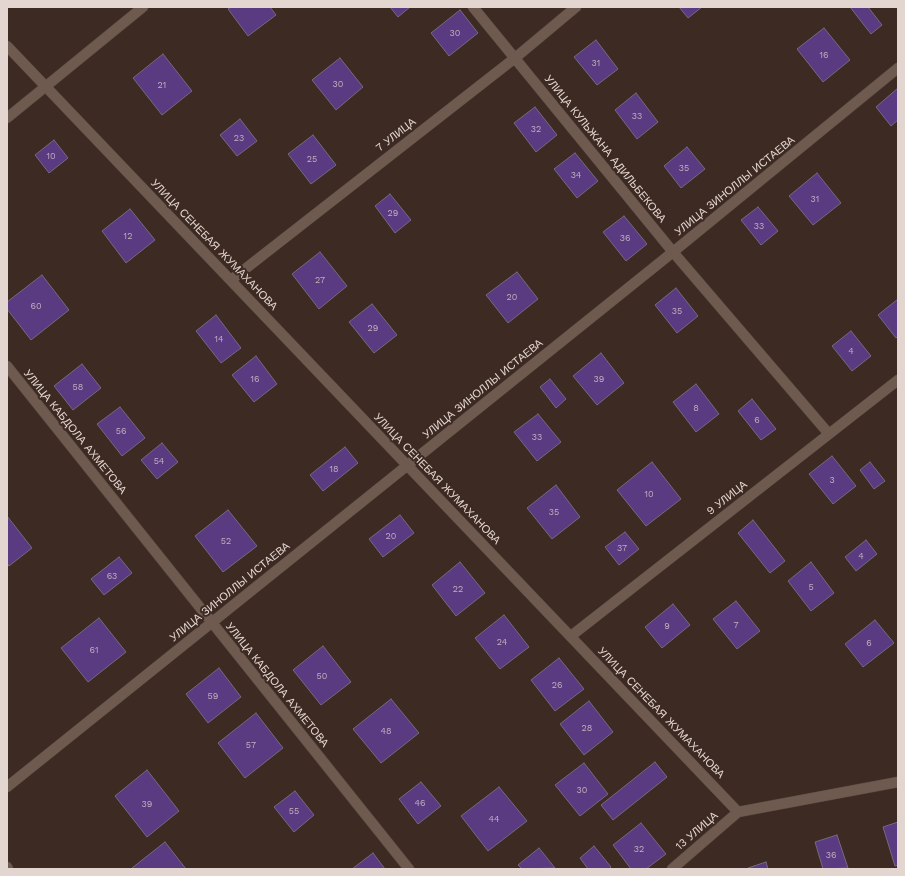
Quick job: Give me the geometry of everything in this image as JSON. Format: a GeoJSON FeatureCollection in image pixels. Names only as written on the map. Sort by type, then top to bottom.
{"type":"FeatureCollection","features":[{"type":"Feature","properties":{"kind":"street"},"geometry":{"type":"LineString","coordinates":[[7,118],[143,7]]}},
{"type":"Feature","properties":{"kind":"street","name":"УЛИЦА КУЛЬЖАНА АДИЛЬБЕКОВА"},"geometry":{"type":"LineString","coordinates":[[473,7],[673,252],[829,434]]}},
{"type":"Feature","properties":{"kind":"street","name":"7 УЛИЦА"},"geometry":{"type":"LineString","coordinates":[[231,280],[514,58],[576,7]]}},
{"type":"Feature","properties":{"kind":"street","name":"УЛИЦА СЕНЕБАЯ ЖУМАХАНОВА"},"geometry":{"type":"LineString","coordinates":[[7,46],[738,812]]}},
{"type":"Feature","properties":{"kind":"street","name":"УЛИЦА ЗИНОЛЛЫ ИСТАЕВА"},"geometry":{"type":"LineString","coordinates":[[7,787],[673,252],[898,68]]}},
{"type":"Feature","properties":{"kind":"street","name":"УЛИЦА КАБДОЛА АХМЕТОВА"},"geometry":{"type":"LineString","coordinates":[[7,366],[409,869]]}},
{"type":"Feature","properties":{"kind":"street","name":"9 УЛИЦА"},"geometry":{"type":"LineString","coordinates":[[571,636],[898,380]]}},
{"type":"Feature","properties":{"kind":"street"},"geometry":{"type":"LineString","coordinates":[[738,812],[898,780]]}},
{"type":"Feature","properties":{"kind":"street","name":"13 УЛИЦА"},"geometry":{"type":"LineString","coordinates":[[672,869],[738,812]]}},
{"type":"Feature","properties":{"kind":"building"},"geometry":{"type":"Polygon","coordinates":[[[231,7],[270,7],[276,15],[248,36],[228,9],[231,7]]]}},
{"type":"Feature","properties":{"kind":"building"},"geometry":{"type":"Polygon","coordinates":[[[390,7],[410,7],[398,17],[390,7]]]}},
{"type":"Feature","properties":{"kind":"building"},"geometry":{"type":"Polygon","coordinates":[[[679,7],[702,7],[688,18],[679,7]]]}},
{"type":"Feature","properties":{"kind":"building"},"geometry":{"type":"Polygon","coordinates":[[[850,7],[868,7],[882,25],[871,34],[850,7]]]}},
{"type":"Feature","properties":{"kind":"building"},"geometry":{"type":"Polygon","coordinates":[[[460,10],[478,33],[449,56],[431,33],[460,10]]]}},
{"type":"Feature","properties":{"kind":"building"},"geometry":{"type":"Polygon","coordinates":[[[824,28],[850,60],[823,82],[797,49],[824,28]]]}},
{"type":"Feature","properties":{"kind":"building"},"geometry":{"type":"Polygon","coordinates":[[[596,40],[618,69],[597,85],[574,57],[596,40]]]}},
{"type":"Feature","properties":{"kind":"building"},"geometry":{"type":"Polygon","coordinates":[[[163,54],[192,91],[162,115],[133,78],[163,54]]]}},
{"type":"Feature","properties":{"kind":"building"},"geometry":{"type":"Polygon","coordinates":[[[340,58],[363,87],[336,110],[312,80],[340,58]]]}},
{"type":"Feature","properties":{"kind":"building"},"geometry":{"type":"Polygon","coordinates":[[[898,88],[898,120],[891,126],[876,107],[898,88]]]}},
{"type":"Feature","properties":{"kind":"building"},"geometry":{"type":"Polygon","coordinates":[[[636,93],[658,122],[637,139],[615,110],[636,93]]]}},
{"type":"Feature","properties":{"kind":"building"},"geometry":{"type":"Polygon","coordinates":[[[535,107],[557,135],[536,152],[514,123],[535,107]]]}},
{"type":"Feature","properties":{"kind":"building"},"geometry":{"type":"Polygon","coordinates":[[[240,119],[257,141],[237,156],[220,135],[240,119]]]}},
{"type":"Feature","properties":{"kind":"building"},"geometry":{"type":"Polygon","coordinates":[[[313,135],[336,165],[311,184],[288,154],[313,135]]]}},
{"type":"Feature","properties":{"kind":"building"},"geometry":{"type":"Polygon","coordinates":[[[54,140],[68,158],[49,173],[35,155],[54,140]]]}},
{"type":"Feature","properties":{"kind":"building"},"geometry":{"type":"Polygon","coordinates":[[[687,147],[705,169],[681,188],[664,166],[687,147]]]}},
{"type":"Feature","properties":{"kind":"building"},"geometry":{"type":"Polygon","coordinates":[[[575,153],[598,181],[577,198],[554,169],[575,153]]]}},
{"type":"Feature","properties":{"kind":"building"},"geometry":{"type":"Polygon","coordinates":[[[817,173],[841,203],[813,225],[789,196],[817,173]]]}},
{"type":"Feature","properties":{"kind":"building"},"geometry":{"type":"Polygon","coordinates":[[[390,194],[411,220],[395,233],[375,206],[390,194]]]}},
{"type":"Feature","properties":{"kind":"building"},"geometry":{"type":"Polygon","coordinates":[[[758,207],[778,231],[761,245],[741,220],[758,207]]]}},
{"type":"Feature","properties":{"kind":"building"},"geometry":{"type":"Polygon","coordinates":[[[130,209],[155,240],[126,263],[102,231],[130,209]]]}},
{"type":"Feature","properties":{"kind":"building"},"geometry":{"type":"Polygon","coordinates":[[[624,216],[647,244],[626,261],[603,232],[624,216]]]}},
{"type":"Feature","properties":{"kind":"building"},"geometry":{"type":"Polygon","coordinates":[[[320,252],[347,286],[319,309],[292,274],[320,252]]]}},
{"type":"Feature","properties":{"kind":"building"},"geometry":{"type":"Polygon","coordinates":[[[517,272],[538,299],[508,323],[486,295],[517,272]]]}},
{"type":"Feature","properties":{"kind":"building"},"geometry":{"type":"Polygon","coordinates":[[[42,275],[69,310],[31,340],[7,309],[7,302],[42,275]]]}},
{"type":"Feature","properties":{"kind":"building"},"geometry":{"type":"Polygon","coordinates":[[[676,288],[698,316],[677,333],[655,305],[676,288]]]}},
{"type":"Feature","properties":{"kind":"building"},"geometry":{"type":"Polygon","coordinates":[[[898,299],[898,336],[896,338],[878,315],[898,299]]]}},
{"type":"Feature","properties":{"kind":"building"},"geometry":{"type":"Polygon","coordinates":[[[372,304],[397,335],[374,353],[349,322],[372,304]]]}},
{"type":"Feature","properties":{"kind":"building"},"geometry":{"type":"Polygon","coordinates":[[[216,315],[241,348],[221,363],[196,331],[216,315]]]}},
{"type":"Feature","properties":{"kind":"building"},"geometry":{"type":"Polygon","coordinates":[[[851,331],[871,356],[852,371],[832,346],[851,331]]]}},
{"type":"Feature","properties":{"kind":"building"},"geometry":{"type":"Polygon","coordinates":[[[601,353],[624,383],[597,405],[573,376],[601,353]]]}},
{"type":"Feature","properties":{"kind":"building"},"geometry":{"type":"Polygon","coordinates":[[[256,356],[277,384],[254,402],[232,375],[256,356]]]}},
{"type":"Feature","properties":{"kind":"building"},"geometry":{"type":"Polygon","coordinates":[[[82,364],[101,388],[73,410],[54,386],[82,364]]]}},
{"type":"Feature","properties":{"kind":"building"},"geometry":{"type":"Polygon","coordinates":[[[550,379],[566,399],[556,408],[540,387],[550,379]]]}},
{"type":"Feature","properties":{"kind":"building"},"geometry":{"type":"Polygon","coordinates":[[[696,384],[719,414],[696,432],[673,402],[696,384]]]}},
{"type":"Feature","properties":{"kind":"building"},"geometry":{"type":"Polygon","coordinates":[[[752,399],[776,429],[761,440],[738,411],[752,399]]]}},
{"type":"Feature","properties":{"kind":"building"},"geometry":{"type":"Polygon","coordinates":[[[120,407],[145,438],[122,456],[97,424],[120,407]]]}},
{"type":"Feature","properties":{"kind":"building"},"geometry":{"type":"Polygon","coordinates":[[[538,414],[561,442],[537,461],[514,432],[538,414]]]}},
{"type":"Feature","properties":{"kind":"building"},"geometry":{"type":"Polygon","coordinates":[[[162,443],[178,462],[157,479],[141,460],[162,443]]]}},
{"type":"Feature","properties":{"kind":"building"},"geometry":{"type":"Polygon","coordinates":[[[345,447],[358,463],[323,491],[310,475],[345,447]]]}},
{"type":"Feature","properties":{"kind":"building"},"geometry":{"type":"Polygon","coordinates":[[[832,456],[856,486],[833,504],[809,474],[832,456]]]}},
{"type":"Feature","properties":{"kind":"building"},"geometry":{"type":"Polygon","coordinates":[[[652,462],[681,499],[646,526],[617,490],[652,462]]]}},
{"type":"Feature","properties":{"kind":"building"},"geometry":{"type":"Polygon","coordinates":[[[870,462],[885,481],[874,489],[860,470],[870,462]]]}},
{"type":"Feature","properties":{"kind":"building"},"geometry":{"type":"Polygon","coordinates":[[[556,485],[580,517],[552,539],[527,508],[556,485]]]}},
{"type":"Feature","properties":{"kind":"building"},"geometry":{"type":"Polygon","coordinates":[[[228,510],[257,546],[223,572],[195,536],[228,510]]]}},
{"type":"Feature","properties":{"kind":"building"},"geometry":{"type":"Polygon","coordinates":[[[400,515],[414,533],[383,557],[369,539],[400,515]]]}},
{"type":"Feature","properties":{"kind":"building"},"geometry":{"type":"Polygon","coordinates":[[[7,516],[32,548],[9,566],[7,563],[7,516]]]}},
{"type":"Feature","properties":{"kind":"building"},"geometry":{"type":"Polygon","coordinates":[[[753,520],[785,561],[770,573],[738,533],[753,520]]]}},
{"type":"Feature","properties":{"kind":"building"},"geometry":{"type":"Polygon","coordinates":[[[625,532],[639,549],[619,565],[605,547],[625,532]]]}},
{"type":"Feature","properties":{"kind":"building"},"geometry":{"type":"Polygon","coordinates":[[[866,540],[877,554],[856,571],[845,557],[866,540]]]}},
{"type":"Feature","properties":{"kind":"building"},"geometry":{"type":"Polygon","coordinates":[[[119,557],[132,573],[104,595],[91,579],[119,557]]]}},
{"type":"Feature","properties":{"kind":"building"},"geometry":{"type":"Polygon","coordinates":[[[460,562],[485,593],[456,616],[432,585],[460,562]]]}},
{"type":"Feature","properties":{"kind":"building"},"geometry":{"type":"Polygon","coordinates":[[[811,562],[834,593],[811,611],[788,581],[811,562]]]}},
{"type":"Feature","properties":{"kind":"building"},"geometry":{"type":"Polygon","coordinates":[[[736,601],[760,631],[737,649],[713,619],[736,601]]]}},
{"type":"Feature","properties":{"kind":"building"},"geometry":{"type":"Polygon","coordinates":[[[673,604],[690,625],[662,648],[645,627],[673,604]]]}},
{"type":"Feature","properties":{"kind":"building"},"geometry":{"type":"Polygon","coordinates":[[[504,615],[529,647],[500,669],[475,638],[504,615]]]}},
{"type":"Feature","properties":{"kind":"building"},"geometry":{"type":"Polygon","coordinates":[[[99,618],[126,652],[88,682],[61,648],[99,618]]]}},
{"type":"Feature","properties":{"kind":"building"},"geometry":{"type":"Polygon","coordinates":[[[875,620],[894,643],[863,667],[845,644],[875,620]]]}},
{"type":"Feature","properties":{"kind":"building"},"geometry":{"type":"Polygon","coordinates":[[[323,646],[351,682],[321,705],[293,670],[323,646]]]}},
{"type":"Feature","properties":{"kind":"building"},"geometry":{"type":"Polygon","coordinates":[[[559,658],[584,689],[555,711],[531,680],[559,658]]]}},
{"type":"Feature","properties":{"kind":"building"},"geometry":{"type":"Polygon","coordinates":[[[219,668],[241,697],[208,723],[186,694],[219,668]]]}},
{"type":"Feature","properties":{"kind":"building"},"geometry":{"type":"Polygon","coordinates":[[[391,699],[419,733],[381,763],[353,729],[391,699]]]}},
{"type":"Feature","properties":{"kind":"building"},"geometry":{"type":"Polygon","coordinates":[[[589,701],[613,732],[584,755],[560,724],[589,701]]]}},
{"type":"Feature","properties":{"kind":"building"},"geometry":{"type":"Polygon","coordinates":[[[256,713],[283,748],[245,778],[218,743],[256,713]]]}},
{"type":"Feature","properties":{"kind":"building"},"geometry":{"type":"Polygon","coordinates":[[[655,762],[667,777],[613,820],[601,805],[655,762]]]}},
{"type":"Feature","properties":{"kind":"building"},"geometry":{"type":"Polygon","coordinates":[[[584,763],[608,794],[580,816],[555,785],[584,763]]]}},
{"type":"Feature","properties":{"kind":"building"},"geometry":{"type":"Polygon","coordinates":[[[147,770],[179,811],[147,837],[115,796],[147,770]]]}},
{"type":"Feature","properties":{"kind":"building"},"geometry":{"type":"Polygon","coordinates":[[[421,782],[441,806],[418,824],[399,799],[421,782]]]}},
{"type":"Feature","properties":{"kind":"building"},"geometry":{"type":"Polygon","coordinates":[[[499,787],[527,821],[488,851],[461,816],[499,787]]]}},
{"type":"Feature","properties":{"kind":"building"},"geometry":{"type":"Polygon","coordinates":[[[295,791],[314,815],[294,832],[274,807],[295,791]]]}},
{"type":"Feature","properties":{"kind":"building"},"geometry":{"type":"Polygon","coordinates":[[[898,822],[898,865],[895,866],[883,827],[898,822]]]}},
{"type":"Feature","properties":{"kind":"building"},"geometry":{"type":"Polygon","coordinates":[[[641,823],[666,854],[646,869],[631,869],[613,845],[641,823]]]}},
{"type":"Feature","properties":{"kind":"building"},"geometry":{"type":"Polygon","coordinates":[[[837,835],[848,868],[823,869],[815,842],[837,835]]]}},
{"type":"Feature","properties":{"kind":"building"},"geometry":{"type":"Polygon","coordinates":[[[165,842],[186,869],[132,868],[165,842]]]}},
{"type":"Feature","properties":{"kind":"building"},"geometry":{"type":"Polygon","coordinates":[[[594,846],[611,867],[609,869],[588,869],[580,858],[594,846]]]}},
{"type":"Feature","properties":{"kind":"building"},"geometry":{"type":"Polygon","coordinates":[[[539,848],[555,868],[522,869],[518,865],[539,848]]]}},
{"type":"Feature","properties":{"kind":"building"},"geometry":{"type":"Polygon","coordinates":[[[373,853],[385,869],[352,869],[373,853]]]}},
{"type":"Feature","properties":{"kind":"building"},"geometry":{"type":"Polygon","coordinates":[[[766,862],[768,869],[748,869],[748,868],[766,862]]]}}]}
